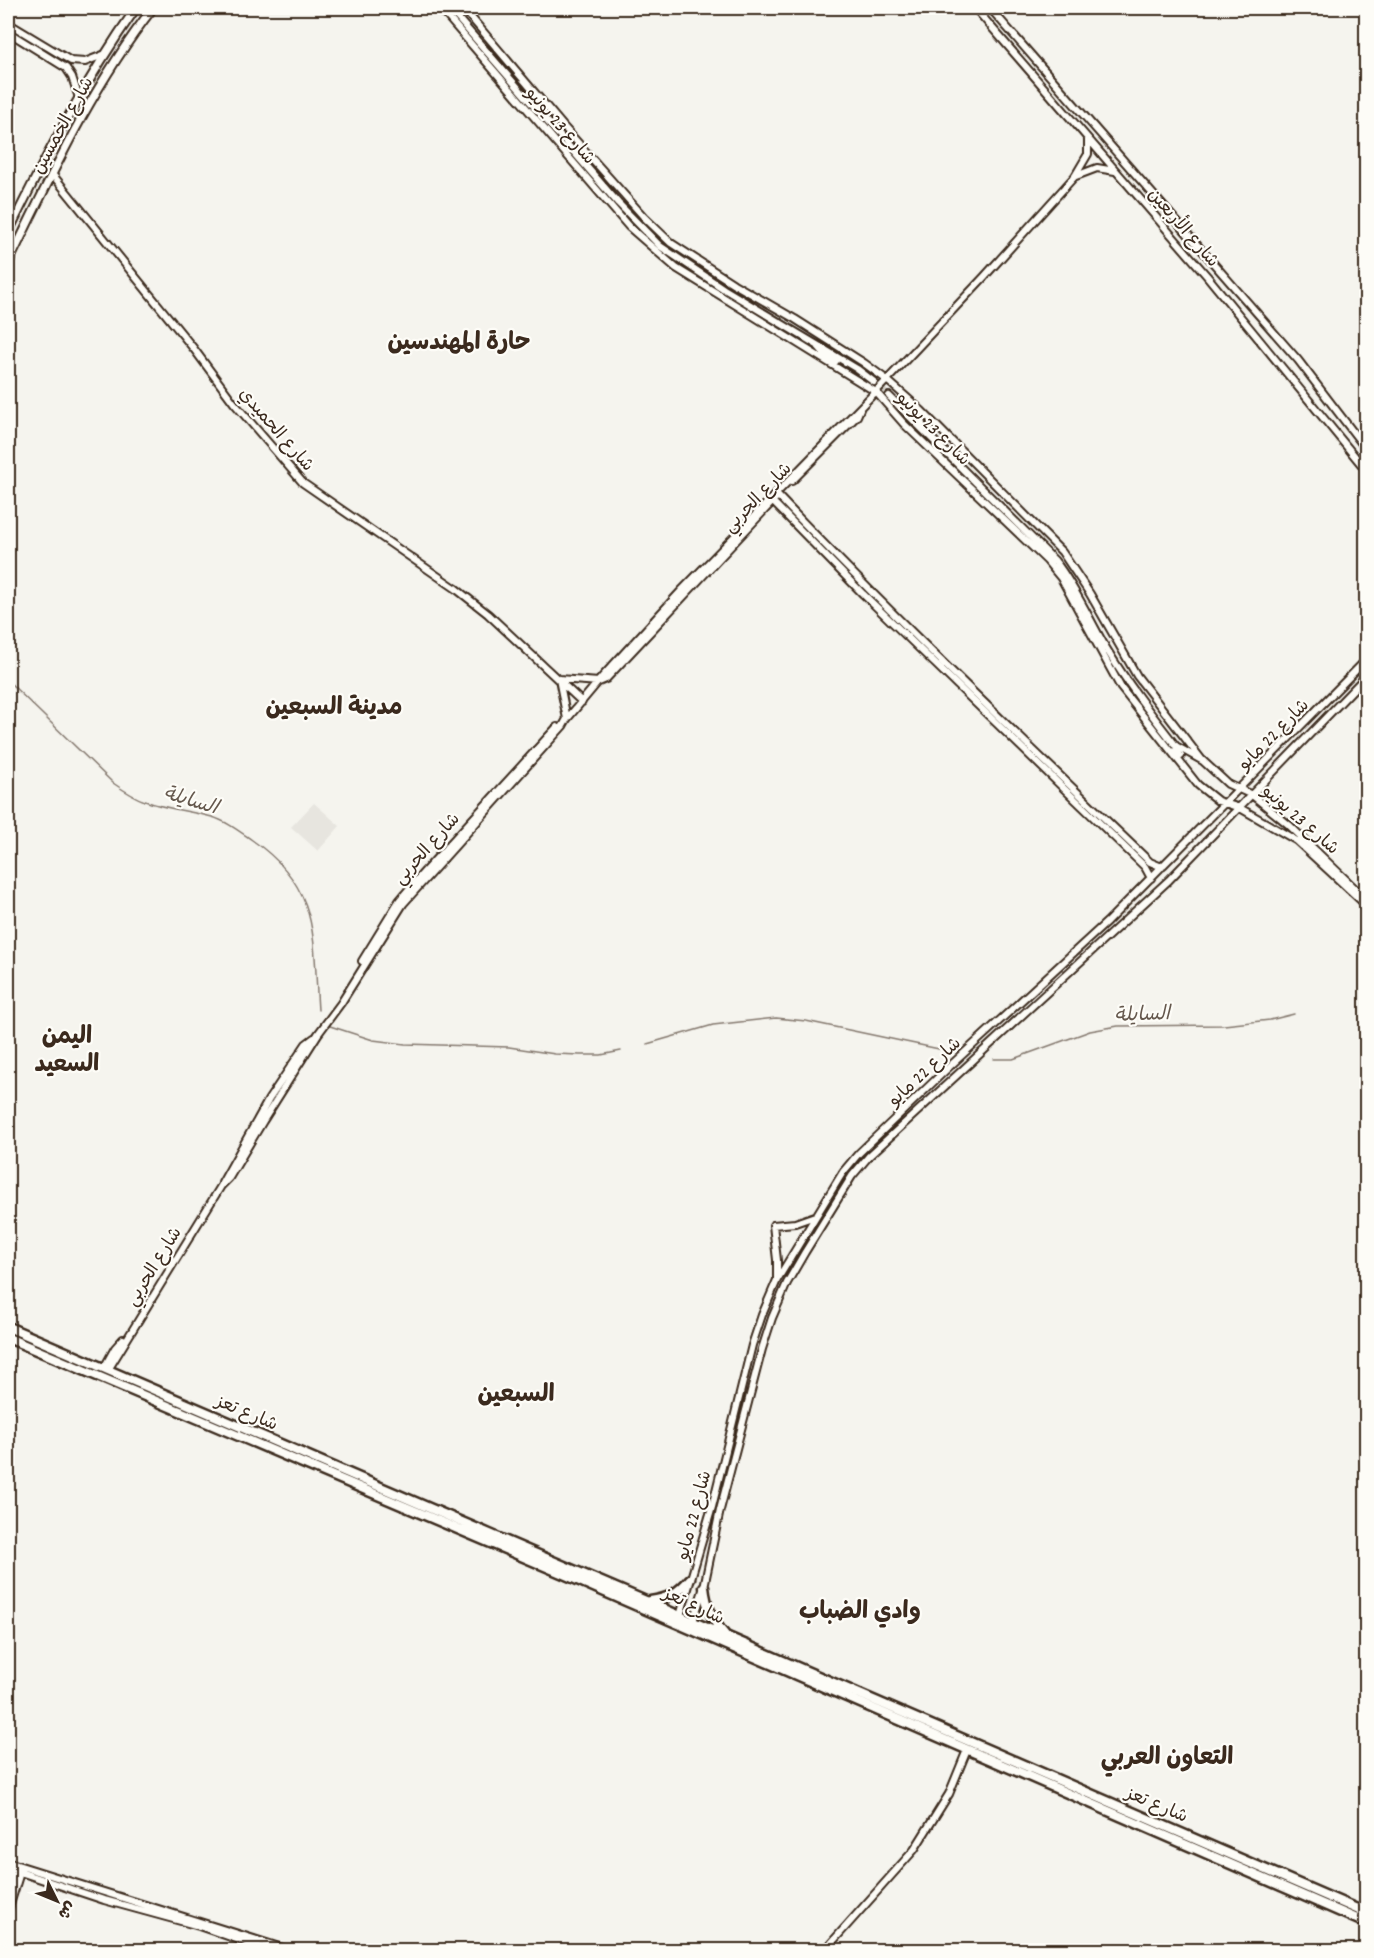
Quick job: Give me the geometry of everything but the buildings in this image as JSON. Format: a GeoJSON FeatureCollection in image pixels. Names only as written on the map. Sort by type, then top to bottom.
{"type":"FeatureCollection","features":[{"type":"Feature","properties":{"kind":"highway","name":"شارع تعز"},"geometry":{"type":"LineString","coordinates":[[8,1327],[693,1621],[968,1747],[1366,1923]]}},
{"type":"Feature","properties":{"kind":"highway","name":"شارع تعز"},"geometry":{"type":"LineString","coordinates":[[8,1338],[828,1684]]}},
{"type":"Feature","properties":{"kind":"highway"},"geometry":{"type":"LineString","coordinates":[[648,1602],[668,1598],[679,1591],[690,1579]]}},
{"type":"Feature","properties":{"kind":"highway"},"geometry":{"type":"LineString","coordinates":[[704,1587],[705,1601],[711,1616],[727,1638]]}},
{"type":"Feature","properties":{"kind":"highway","name":"شارع تعز"},"geometry":{"type":"LineString","coordinates":[[968,1747],[1366,1913]]}},
{"type":"Feature","properties":{"kind":"main road","name":"شارع الخمسين"},"geometry":{"type":"LineString","coordinates":[[8,233],[78,95],[136,8]]}},
{"type":"Feature","properties":{"kind":"main road","name":"شارع الخمسين"},"geometry":{"type":"LineString","coordinates":[[8,264],[52,174],[94,96],[117,58],[153,8]]}},
{"type":"Feature","properties":{"kind":"street","name":"شارع 23 يونيو"},"geometry":{"type":"LineString","coordinates":[[440,8],[629,227],[676,268],[855,377],[887,399],[904,424],[1047,561],[1061,578],[1121,688],[1198,785],[1218,801],[1240,808],[1297,841],[1366,905]]}},
{"type":"Feature","properties":{"kind":"street"},"geometry":{"type":"LineString","coordinates":[[449,8],[618,202],[660,246],[724,289],[814,341],[874,382]]}},
{"type":"Feature","properties":{"kind":"street","name":"شارع 23 يونيو"},"geometry":{"type":"LineString","coordinates":[[463,8],[647,220],[671,243],[864,363],[900,392],[1062,552],[1090,594],[1137,676],[1202,760],[1228,784],[1252,795],[1289,825],[1366,899]]}},
{"type":"Feature","properties":{"kind":"street","name":"شارع الأربعين"},"geometry":{"type":"LineString","coordinates":[[975,8],[1207,276],[1366,470]]}},
{"type":"Feature","properties":{"kind":"street","name":"شارع الأربعين"},"geometry":{"type":"LineString","coordinates":[[990,8],[1298,360],[1366,449]]}},
{"type":"Feature","properties":{"kind":"street"},"geometry":{"type":"LineString","coordinates":[[8,23],[70,61],[85,62],[103,55]]}},
{"type":"Feature","properties":{"kind":"street"},"geometry":{"type":"LineString","coordinates":[[8,32],[66,68],[72,77],[78,95]]}},
{"type":"Feature","properties":{"kind":"street"},"geometry":{"type":"LineString","coordinates":[[488,38],[494,59]]}},
{"type":"Feature","properties":{"kind":"street"},"geometry":{"type":"LineString","coordinates":[[66,68],[71,66],[70,61]]}},
{"type":"Feature","properties":{"kind":"street"},"geometry":{"type":"LineString","coordinates":[[1076,176],[1088,154],[1088,140]]}},
{"type":"Feature","properties":{"kind":"street"},"geometry":{"type":"LineString","coordinates":[[1076,176],[1097,168],[1115,171]]}},
{"type":"Feature","properties":{"kind":"street","name":"شارع الحميدي"},"geometry":{"type":"LineString","coordinates":[[52,174],[194,349],[234,403],[303,483],[456,588],[488,614],[582,702]]}},
{"type":"Feature","properties":{"kind":"street","name":"شارع الحربي"},"geometry":{"type":"LineString","coordinates":[[106,1369],[318,1034],[341,1003],[410,895],[683,589],[830,436],[860,409],[1076,176]]}},
{"type":"Feature","properties":{"kind":"street"},"geometry":{"type":"LineString","coordinates":[[647,220],[660,246]]}},
{"type":"Feature","properties":{"kind":"street"},"geometry":{"type":"LineString","coordinates":[[686,264],[692,274],[710,286],[717,294]]}},
{"type":"Feature","properties":{"kind":"street"},"geometry":{"type":"LineString","coordinates":[[1207,276],[1217,267]]}},
{"type":"Feature","properties":{"kind":"street"},"geometry":{"type":"LineString","coordinates":[[814,341],[831,345],[852,360],[864,363]]}},
{"type":"Feature","properties":{"kind":"street"},"geometry":{"type":"LineString","coordinates":[[814,341],[825,354],[852,372],[855,377]]}},
{"type":"Feature","properties":{"kind":"street"},"geometry":{"type":"LineString","coordinates":[[900,392],[904,401],[921,420],[924,431]]}},
{"type":"Feature","properties":{"kind":"street"},"geometry":{"type":"LineString","coordinates":[[887,399],[914,426],[924,431],[1034,539],[1067,576],[1122,675],[1134,694],[1176,746],[1177,752],[1190,767],[1190,773]]}},
{"type":"Feature","properties":{"kind":"street","name":"شارع الحربي"},"geometry":{"type":"LineString","coordinates":[[599,682],[606,679],[775,499],[857,416],[860,409]]}},
{"type":"Feature","properties":{"kind":"street"},"geometry":{"type":"LineString","coordinates":[[775,499],[834,555],[896,621],[1148,865],[1151,878]]}},
{"type":"Feature","properties":{"kind":"street"},"geometry":{"type":"LineString","coordinates":[[775,499],[829,561],[896,621]]}},
{"type":"Feature","properties":{"kind":"street"},"geometry":{"type":"LineString","coordinates":[[829,561],[834,555]]}},
{"type":"Feature","properties":{"kind":"street","name":"شارع 22 مايو"},"geometry":{"type":"LineString","coordinates":[[680,1616],[712,1507],[752,1346],[762,1315],[777,1280],[843,1172],[859,1153],[950,1066],[1107,922],[1366,660]]}},
{"type":"Feature","properties":{"kind":"street","name":"شارع 22 مايو"},"geometry":{"type":"LineString","coordinates":[[693,1621],[704,1587],[720,1509],[772,1318],[787,1283],[852,1176],[869,1156],[1169,880],[1366,676]]}},
{"type":"Feature","properties":{"kind":"street"},"geometry":{"type":"LineString","coordinates":[[567,719],[559,679],[599,682]]}},
{"type":"Feature","properties":{"kind":"street"},"geometry":{"type":"LineString","coordinates":[[1176,746],[1202,760]]}},
{"type":"Feature","properties":{"kind":"street"},"geometry":{"type":"LineString","coordinates":[[1148,865],[1162,867]]}},
{"type":"Feature","properties":{"kind":"street"},"geometry":{"type":"LineString","coordinates":[[972,1047],[987,1048]]}},
{"type":"Feature","properties":{"kind":"street"},"geometry":{"type":"LineString","coordinates":[[950,1066],[970,1062]]}},
{"type":"Feature","properties":{"kind":"street"},"geometry":{"type":"LineString","coordinates":[[777,1280],[777,1260],[772,1226],[795,1223],[816,1215]]}},
{"type":"Feature","properties":{"kind":"street"},"geometry":{"type":"LineString","coordinates":[[797,1246],[805,1252]]}},
{"type":"Feature","properties":{"kind":"street"},"geometry":{"type":"LineString","coordinates":[[732,1425],[742,1427]]}},
{"type":"Feature","properties":{"kind":"street"},"geometry":{"type":"LineString","coordinates":[[712,1507],[720,1509]]}},
{"type":"Feature","properties":{"kind":"street"},"geometry":{"type":"LineString","coordinates":[[825,1950],[914,1850],[949,1794],[968,1747]]}},
{"type":"Feature","properties":{"kind":"street"},"geometry":{"type":"LineString","coordinates":[[8,1862],[18,1869],[104,1900],[199,1926],[268,1950]]}},
{"type":"Feature","properties":{"kind":"street"},"geometry":{"type":"LineString","coordinates":[[8,1868],[18,1869],[289,1950]]}},
{"type":"Feature","properties":{"kind":"street"},"geometry":{"type":"LineString","coordinates":[[8,1894],[18,1869]]}},
{"type":"Feature","properties":{"kind":"street"},"geometry":{"type":"LineString","coordinates":[[8,1911],[18,1869]]}},
{"type":"Feature","properties":{"kind":"shaded area"},"geometry":{"type":"Polygon","coordinates":[[[314,803],[340,826],[318,851],[291,827],[314,803]]]}},
{"type":"Feature","properties":{"kind":"waterway","name":"السايلة"},"geometry":{"type":"LineString","coordinates":[[8,681],[113,783],[153,804],[222,821],[252,840],[274,858],[290,876],[309,914],[313,936],[318,1010]]}},
{"type":"Feature","properties":{"kind":"waterway","name":"السايلة"},"geometry":{"type":"LineString","coordinates":[[994,1059],[1013,1059],[1090,1031],[1118,1026],[1224,1025],[1270,1020],[1294,1014]]}},
{"type":"Feature","properties":{"kind":"waterway","name":"السايلة"},"geometry":{"type":"LineString","coordinates":[[647,1044],[713,1025],[776,1018],[806,1021],[939,1049]]}},
{"type":"Feature","properties":{"kind":"waterway","name":"السايلة"},"geometry":{"type":"LineString","coordinates":[[330,1026],[373,1040],[405,1044],[509,1047],[555,1054],[580,1055],[601,1055],[621,1051]]}},
{"type":"Feature","properties":{"kind":"tunnel"},"geometry":{"type":"LineString","coordinates":[[874,382],[889,396]]}},
{"type":"Feature","properties":{"kind":"district","name":"حارة المهندسين"},"geometry":{"type":"Point","coordinates":[459,341]}},
{"type":"Feature","properties":{"kind":"district","name":"مدينة السبعين"},"geometry":{"type":"Point","coordinates":[334,706]}},
{"type":"Feature","properties":{"kind":"district","name":"اليمن السعيد"},"geometry":{"type":"Point","coordinates":[67,1049]}},
{"type":"Feature","properties":{"kind":"district","name":"السبعين"},"geometry":{"type":"Point","coordinates":[516,1393]}},
{"type":"Feature","properties":{"kind":"district","name":"وادي الضباب"},"geometry":{"type":"Point","coordinates":[860,1610]}},
{"type":"Feature","properties":{"kind":"district","name":"التعاون العربي"},"geometry":{"type":"Point","coordinates":[1167,1756]}}]}
